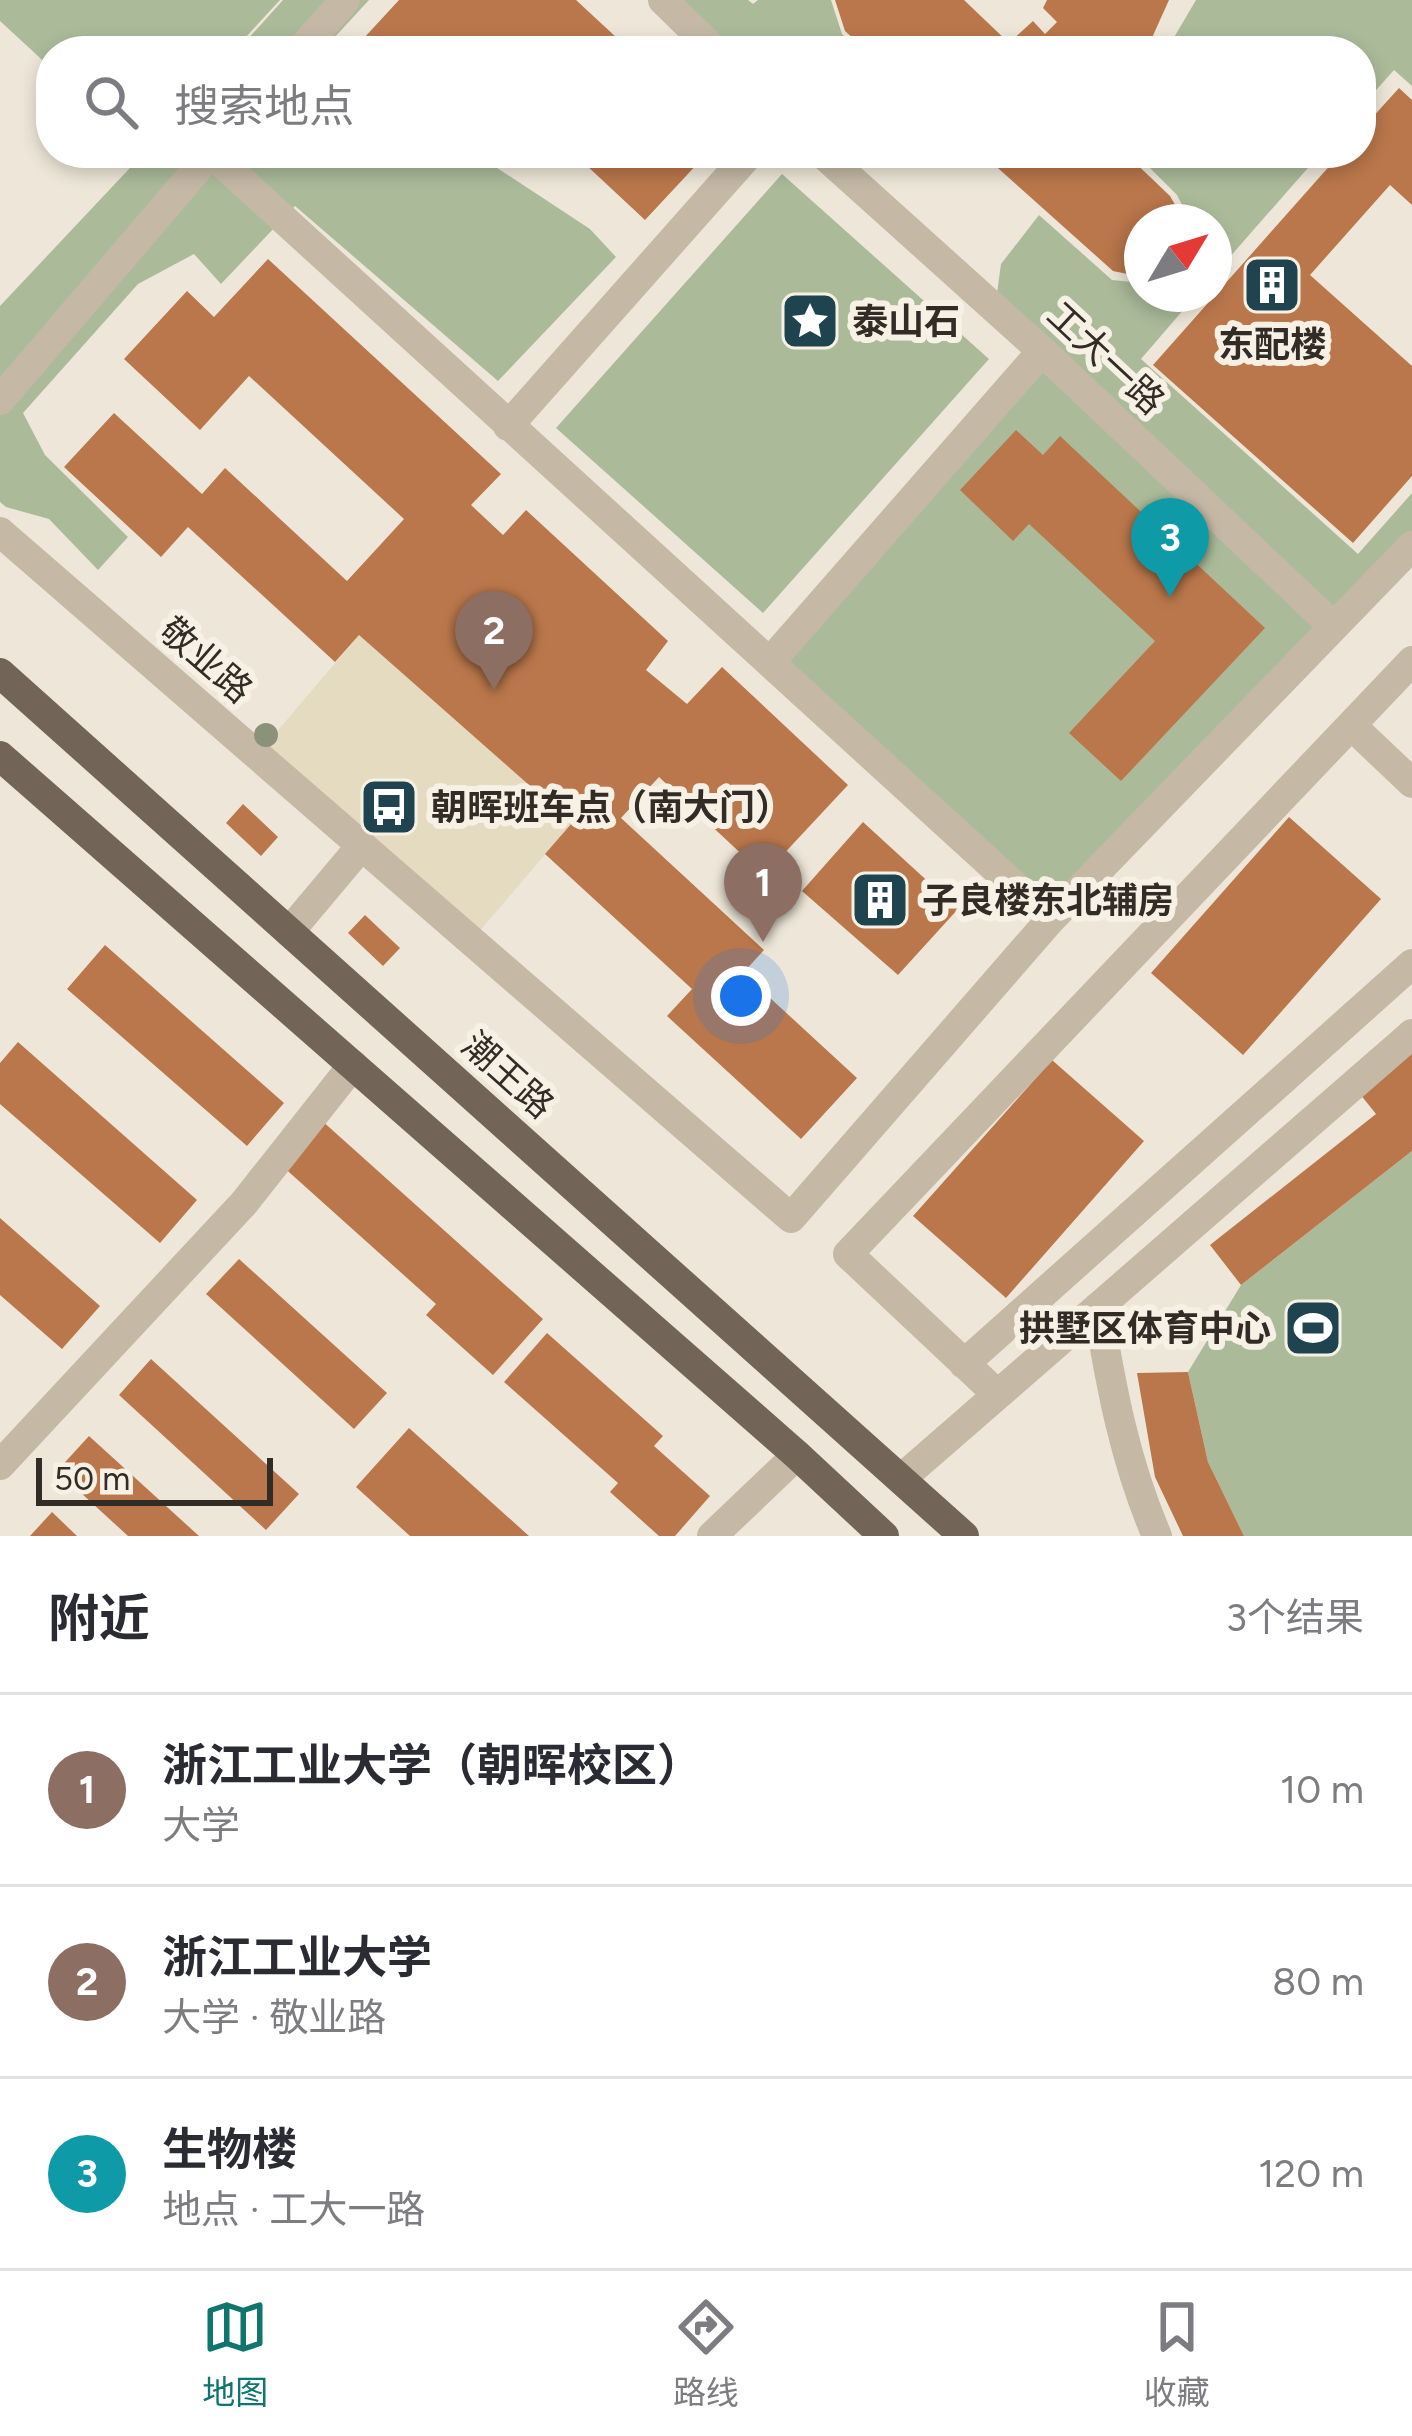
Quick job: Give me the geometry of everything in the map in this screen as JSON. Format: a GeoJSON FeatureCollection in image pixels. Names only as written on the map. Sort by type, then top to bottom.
{"type":"FeatureCollection","features":[{"type":"Feature","properties":{"kind":"main road","name":"潮王路"},"geometry":{"type":"LineString","coordinates":[[0,673],[964,1536]]}},
{"type":"Feature","properties":{"kind":"main road"},"geometry":{"type":"LineString","coordinates":[[0,756],[884,1536]]}},
{"type":"Feature","properties":{"kind":"street"},"geometry":{"type":"LineString","coordinates":[[313,36],[345,0]]}},
{"type":"Feature","properties":{"kind":"street"},"geometry":{"type":"LineString","coordinates":[[663,0],[700,36]]}},
{"type":"Feature","properties":{"kind":"street"},"geometry":{"type":"LineString","coordinates":[[0,400],[198,168]]}},
{"type":"Feature","properties":{"kind":"street"},"geometry":{"type":"LineString","coordinates":[[227,168],[1051,919],[1412,546]]}},
{"type":"Feature","properties":{"kind":"street"},"geometry":{"type":"LineString","coordinates":[[508,426],[737,168]]}},
{"type":"Feature","properties":{"kind":"street","name":"工大一路"},"geometry":{"type":"LineString","coordinates":[[840,168],[1332,625]]}},
{"type":"Feature","properties":{"kind":"street"},"geometry":{"type":"LineString","coordinates":[[770,662],[1042,351]]}},
{"type":"Feature","properties":{"kind":"street","name":"敬业路"},"geometry":{"type":"LineString","coordinates":[[0,532],[791,1218],[1051,919]]}},
{"type":"Feature","properties":{"kind":"street"},"geometry":{"type":"LineString","coordinates":[[998,1394],[848,1254],[1351,725],[1406,681]]}},
{"type":"Feature","properties":{"kind":"street"},"geometry":{"type":"LineString","coordinates":[[1351,725],[1412,783]]}},
{"type":"Feature","properties":{"kind":"street"},"geometry":{"type":"LineString","coordinates":[[289,932],[362,844]]}},
{"type":"Feature","properties":{"kind":"street"},"geometry":{"type":"LineString","coordinates":[[964,1364],[1412,964]]}},
{"type":"Feature","properties":{"kind":"street"},"geometry":{"type":"LineString","coordinates":[[902,1478],[1412,1034]]}},
{"type":"Feature","properties":{"kind":"street"},"geometry":{"type":"LineString","coordinates":[[0,1466],[244,1203],[353,1065]]}},
{"type":"Feature","properties":{"kind":"street"},"geometry":{"type":"LineString","coordinates":[[1098,1307],[1120,1429],[1136,1488],[1157,1536]]}},
{"type":"Feature","properties":{"kind":"street"},"geometry":{"type":"LineString","coordinates":[[712,1536],[797,1455]]}},
{"type":"Feature","properties":{"kind":"green space"},"geometry":{"type":"Polygon","coordinates":[[[0,0],[280,0],[247,36],[36,36],[36,54],[0,21],[0,0]]]}},
{"type":"Feature","properties":{"kind":"green space"},"geometry":{"type":"Polygon","coordinates":[[[283,0],[369,0],[336,36],[251,36],[283,0]]]}},
{"type":"Feature","properties":{"kind":"green space"},"geometry":{"type":"Polygon","coordinates":[[[683,0],[748,0],[753,4],[758,0],[831,0],[844,36],[718,36],[683,0]]]}},
{"type":"Feature","properties":{"kind":"green space"},"geometry":{"type":"Polygon","coordinates":[[[1196,0],[1412,0],[1412,86],[1394,70],[1376,90],[1376,36],[1175,36],[1196,0]]]}},
{"type":"Feature","properties":{"kind":"green space"},"geometry":{"type":"Polygon","coordinates":[[[130,168],[497,168],[590,229],[616,257],[498,381],[295,206],[221,284],[194,254],[138,284],[23,413],[45,455],[128,537],[98,570],[49,519],[0,502],[0,306],[130,168]]]}},
{"type":"Feature","properties":{"kind":"green space"},"geometry":{"type":"Polygon","coordinates":[[[1150,168],[1308,168],[1232,254],[1232,204],[1182,204],[1150,168]]]}},
{"type":"Feature","properties":{"kind":"green space"},"geometry":{"type":"Polygon","coordinates":[[[782,174],[989,359],[763,613],[556,428],[782,174]]]}},
{"type":"Feature","properties":{"kind":"green space"},"geometry":{"type":"Polygon","coordinates":[[[1039,215],[1112,280],[1124,281],[1124,312],[1181,312],[1141,359],[1358,554],[1412,493],[1412,545],[1051,919],[770,662],[1042,351],[995,308],[1001,264],[1039,215]]]}},
{"type":"Feature","properties":{"kind":"green space","name":"拱墅区体育中心"},"geometry":{"type":"Polygon","coordinates":[[[1412,1151],[1412,1536],[1244,1536],[1208,1462],[1188,1372],[1241,1285],[1412,1151]]]}},
{"type":"Feature","properties":{"kind":"shaded area"},"geometry":{"type":"Polygon","coordinates":[[[359,635],[572,823],[472,940],[256,756],[359,635]]]}},
{"type":"Feature","properties":{"kind":"building"},"geometry":{"type":"Polygon","coordinates":[[[399,0],[576,0],[615,36],[366,36],[399,0]]]}},
{"type":"Feature","properties":{"kind":"building"},"geometry":{"type":"Polygon","coordinates":[[[835,0],[964,0],[1002,36],[850,36],[835,0]]]}},
{"type":"Feature","properties":{"kind":"building"},"geometry":{"type":"Polygon","coordinates":[[[1047,0],[1169,0],[1153,36],[1017,36],[1033,21],[1045,34],[1057,22],[1043,8],[1047,0]]]}},
{"type":"Feature","properties":{"kind":"building","name":"东配楼"},"geometry":{"type":"Polygon","coordinates":[[[1399,88],[1412,100],[1412,205],[1390,185],[1310,275],[1412,366],[1412,476],[1353,543],[1153,365],[1200,312],[1232,312],[1232,276],[1328,168],[1376,168],[1376,113],[1399,88]]]}},
{"type":"Feature","properties":{"kind":"building"},"geometry":{"type":"Polygon","coordinates":[[[589,168],[693,168],[645,220],[589,168]]]}},
{"type":"Feature","properties":{"kind":"building"},"geometry":{"type":"Polygon","coordinates":[[[998,168],[1141,168],[1175,204],[1124,204],[1124,273],[1113,271],[998,168]]]}},
{"type":"Feature","properties":{"kind":"building"},"geometry":{"type":"Polygon","coordinates":[[[268,259],[501,474],[471,505],[503,535],[526,510],[668,641],[646,670],[687,704],[722,667],[848,785],[764,875],[659,777],[621,818],[764,950],[743,973],[857,1078],[801,1139],[667,1016],[692,989],[545,854],[572,823],[359,635],[335,662],[188,527],[161,557],[64,467],[114,413],[202,494],[225,468],[347,581],[404,519],[249,376],[200,430],[124,359],[187,291],[214,317],[268,259]]]}},
{"type":"Feature","properties":{"kind":"building"},"geometry":{"type":"Polygon","coordinates":[[[1016,430],[1043,455],[1060,436],[1265,628],[1121,781],[1069,733],[1155,641],[1029,524],[1013,541],[960,490],[1016,430]]]}},
{"type":"Feature","properties":{"kind":"building"},"geometry":{"type":"Polygon","coordinates":[[[243,804],[278,837],[261,856],[226,823],[243,804]]]}},
{"type":"Feature","properties":{"kind":"building"},"geometry":{"type":"Polygon","coordinates":[[[1289,817],[1381,899],[1243,1055],[1151,973],[1289,817]]]}},
{"type":"Feature","properties":{"kind":"building","name":"子良楼东北辅房"},"geometry":{"type":"Polygon","coordinates":[[[863,822],[958,909],[898,975],[802,891],[863,822]]]}},
{"type":"Feature","properties":{"kind":"building"},"geometry":{"type":"Polygon","coordinates":[[[365,915],[400,948],[383,966],[348,933],[365,915]]]}},
{"type":"Feature","properties":{"kind":"building"},"geometry":{"type":"Polygon","coordinates":[[[105,945],[284,1103],[247,1146],[67,989],[105,945]]]}},
{"type":"Feature","properties":{"kind":"building"},"geometry":{"type":"Polygon","coordinates":[[[18,1042],[197,1200],[160,1243],[0,1104],[0,1063],[18,1042]]]}},
{"type":"Feature","properties":{"kind":"building"},"geometry":{"type":"Polygon","coordinates":[[[1412,1053],[1412,1151],[1241,1285],[1210,1245],[1376,1114],[1360,1094],[1412,1053]]]}},
{"type":"Feature","properties":{"kind":"building"},"geometry":{"type":"Polygon","coordinates":[[[1052,1060],[1144,1141],[1006,1298],[913,1216],[1052,1060]]]}},
{"type":"Feature","properties":{"kind":"building"},"geometry":{"type":"Polygon","coordinates":[[[320,1119],[543,1319],[493,1375],[426,1315],[436,1304],[280,1164],[320,1119]]]}},
{"type":"Feature","properties":{"kind":"building"},"geometry":{"type":"Polygon","coordinates":[[[0,1218],[100,1306],[62,1349],[0,1295],[0,1218]]]}},
{"type":"Feature","properties":{"kind":"building"},"geometry":{"type":"Polygon","coordinates":[[[239,1259],[387,1393],[354,1429],[206,1294],[239,1259]]]}},
{"type":"Feature","properties":{"kind":"building"},"geometry":{"type":"Polygon","coordinates":[[[547,1333],[663,1436],[654,1446],[710,1496],[675,1536],[659,1536],[610,1492],[618,1483],[504,1382],[547,1333]]]}},
{"type":"Feature","properties":{"kind":"building"},"geometry":{"type":"Polygon","coordinates":[[[151,1359],[299,1494],[266,1530],[119,1395],[151,1359]]]}},
{"type":"Feature","properties":{"kind":"building"},"geometry":{"type":"Polygon","coordinates":[[[1188,1372],[1208,1462],[1244,1536],[1183,1536],[1155,1477],[1137,1373],[1188,1372]]]}},
{"type":"Feature","properties":{"kind":"building"},"geometry":{"type":"Polygon","coordinates":[[[409,1428],[529,1536],[410,1536],[356,1487],[409,1428]]]}},
{"type":"Feature","properties":{"kind":"building"},"geometry":{"type":"Polygon","coordinates":[[[89,1436],[199,1536],[128,1536],[57,1471],[89,1436]]]}},
{"type":"Feature","properties":{"kind":"building"},"geometry":{"type":"Polygon","coordinates":[[[52,1512],[77,1536],[30,1536],[52,1512]]]}},
{"type":"Feature","properties":{"kind":"place","name":"东配楼"},"geometry":{"type":"Point","coordinates":[1272,285]}},
{"type":"Feature","properties":{"kind":"place","name":"泰山石"},"geometry":{"type":"Point","coordinates":[810,321]}},
{"type":"Feature","properties":{"kind":"place","name":"生物楼"},"geometry":{"type":"Point","coordinates":[1170,597]}},
{"type":"Feature","properties":{"kind":"place","name":"浙江工业大学"},"geometry":{"type":"Point","coordinates":[494,690]}},
{"type":"Feature","properties":{"kind":"place","name":"朝晖班车点（南大门）"},"geometry":{"type":"Point","coordinates":[389,807]}},
{"type":"Feature","properties":{"kind":"place","name":"子良楼东北辅房"},"geometry":{"type":"Point","coordinates":[880,900]}},
{"type":"Feature","properties":{"kind":"place","name":"浙江工业大学（朝晖校区）"},"geometry":{"type":"Point","coordinates":[763,942]}},
{"type":"Feature","properties":{"kind":"place","name":"拱墅区体育中心"},"geometry":{"type":"Point","coordinates":[1313,1328]}}]}
